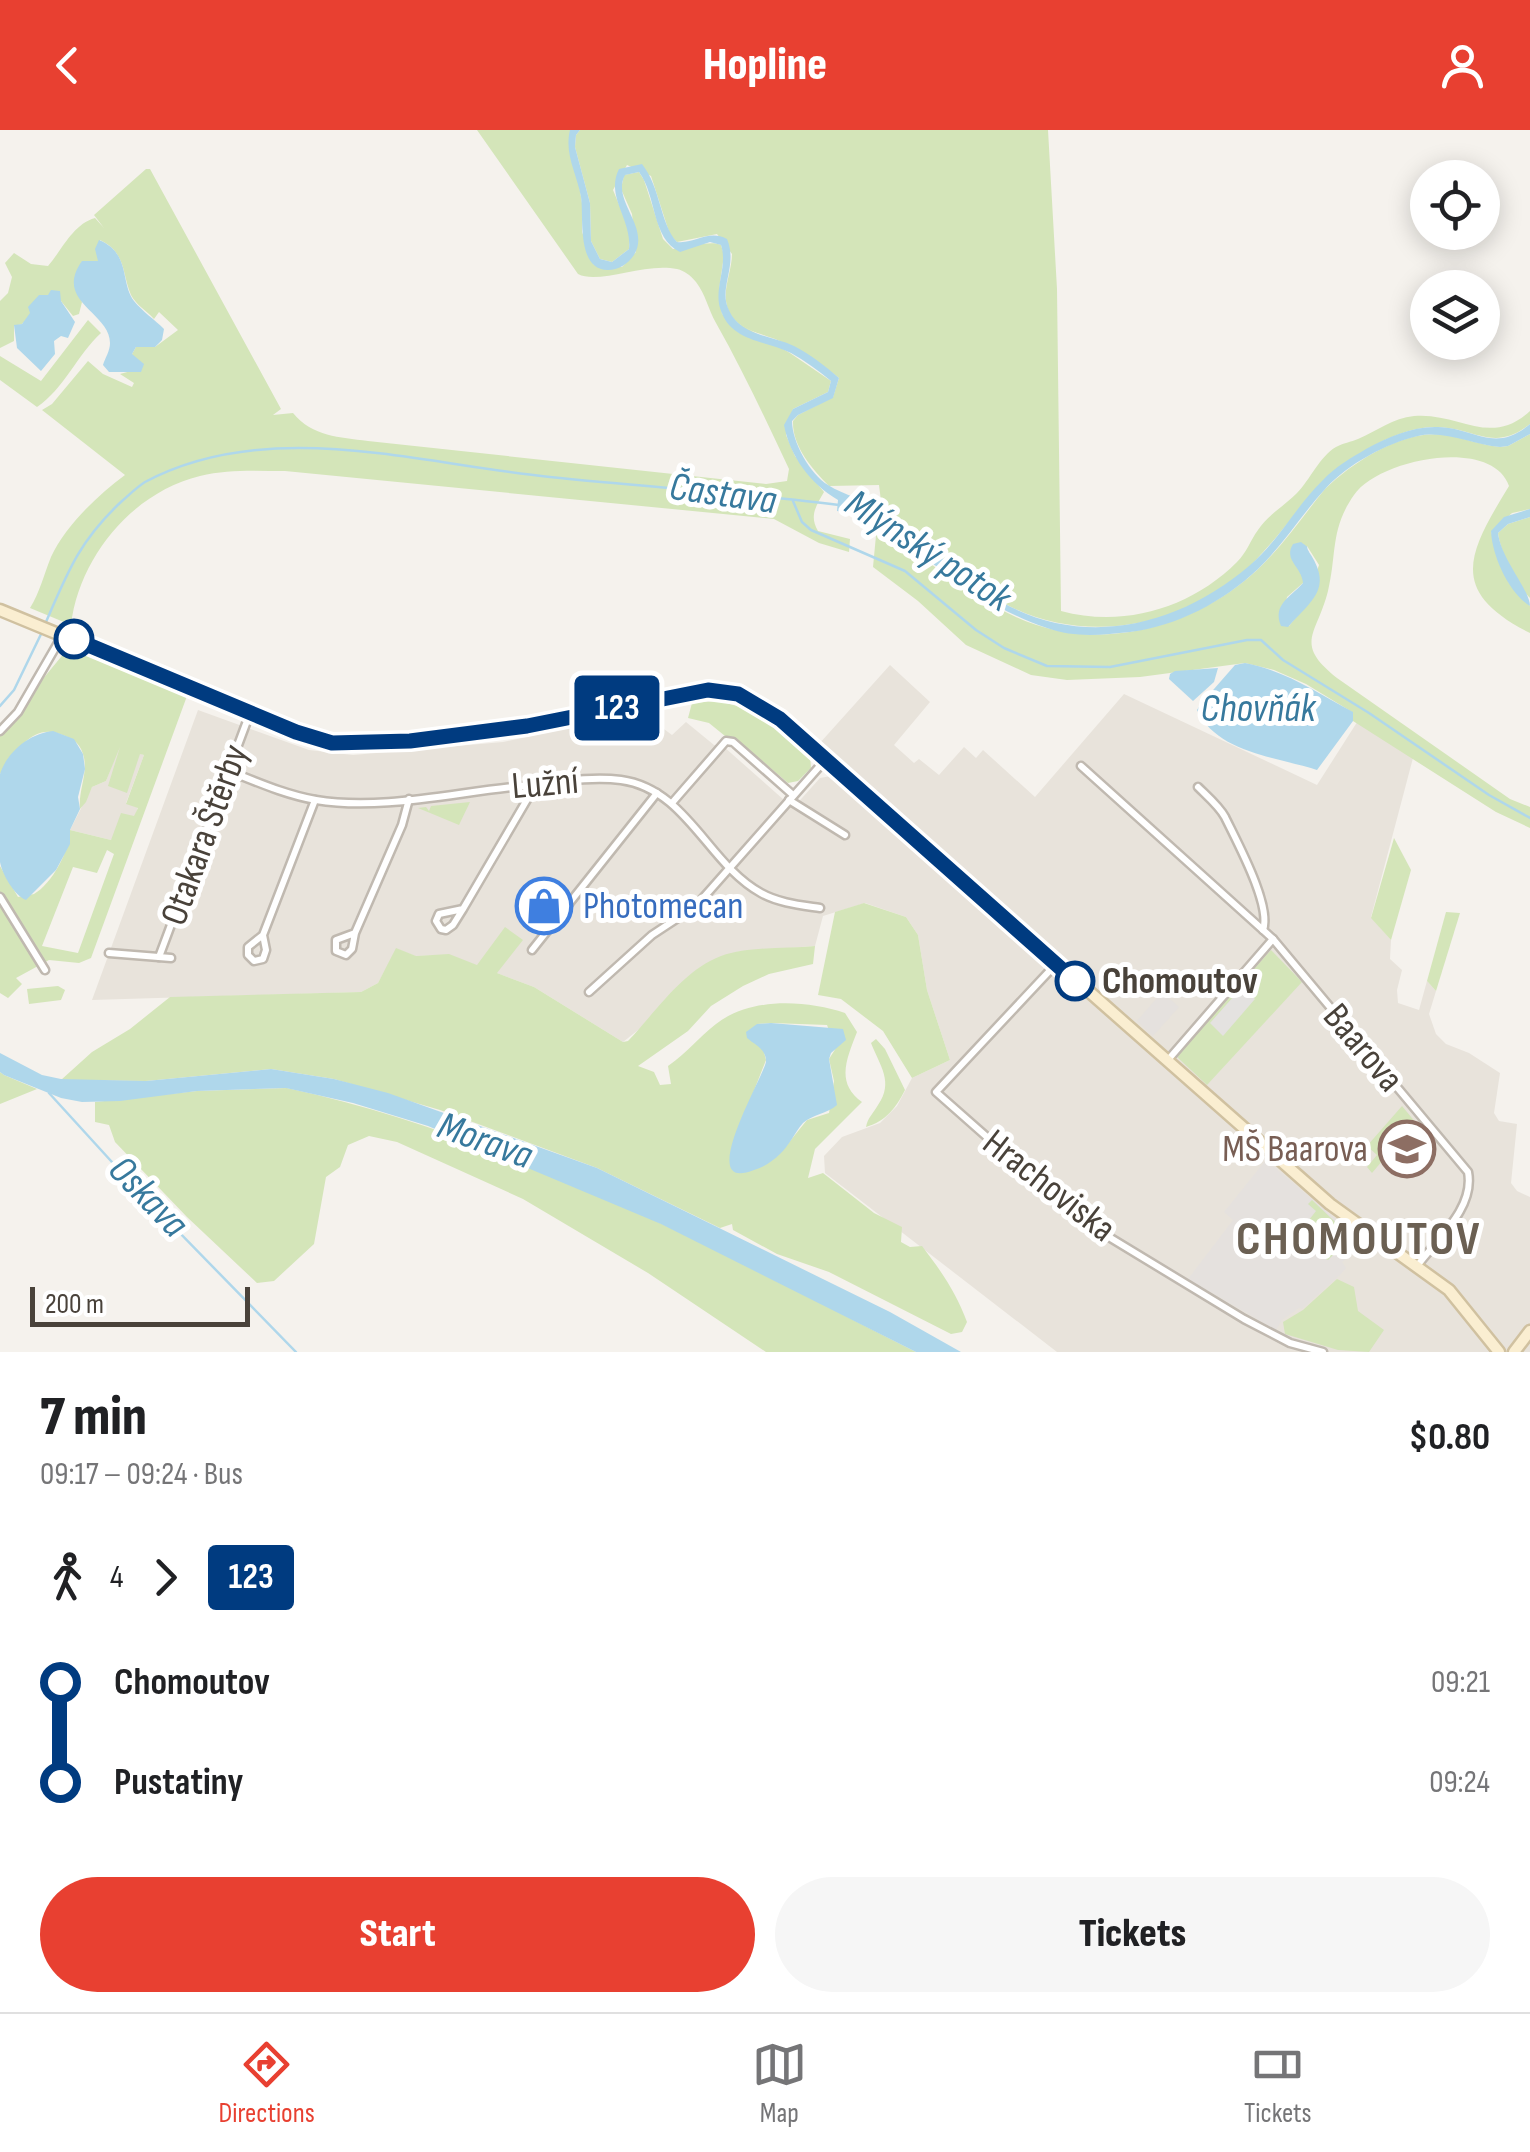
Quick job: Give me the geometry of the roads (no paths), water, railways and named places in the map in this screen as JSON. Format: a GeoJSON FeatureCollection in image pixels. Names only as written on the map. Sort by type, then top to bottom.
{"type":"FeatureCollection","features":[{"type":"Feature","properties":{"kind":"main road"},"geometry":{"type":"LineString","coordinates":[[0,610],[296,732],[332,743],[459,736],[546,724],[697,690],[733,692],[758,703],[1350,1221],[1454,1294],[1498,1352]]}},
{"type":"Feature","properties":{"kind":"main road"},"geometry":{"type":"LineString","coordinates":[[1514,1352],[1530,1331]]}},
{"type":"Feature","properties":{"kind":"street"},"geometry":{"type":"LineString","coordinates":[[0,731],[18,712],[60,633]]}},
{"type":"Feature","properties":{"kind":"street","name":"Otakara Štěrby"},"geometry":{"type":"LineString","coordinates":[[159,957],[250,713]]}},
{"type":"Feature","properties":{"kind":"street"},"geometry":{"type":"LineString","coordinates":[[672,804],[726,741],[733,742],[791,797],[845,835]]}},
{"type":"Feature","properties":{"kind":"street"},"geometry":{"type":"LineString","coordinates":[[589,992],[652,935],[696,906],[826,759]]}},
{"type":"Feature","properties":{"kind":"street","name":"Baarova"},"geometry":{"type":"LineString","coordinates":[[1081,766],[1273,939],[1468,1172],[1467,1200],[1416,1266]]}},
{"type":"Feature","properties":{"kind":"street","name":"Lužní"},"geometry":{"type":"LineString","coordinates":[[229,771],[315,800],[409,799],[590,779],[624,780],[672,804],[729,866],[764,895],[820,908]]}},
{"type":"Feature","properties":{"kind":"street"},"geometry":{"type":"LineString","coordinates":[[463,909],[536,785]]}},
{"type":"Feature","properties":{"kind":"street"},"geometry":{"type":"LineString","coordinates":[[1198,787],[1224,815],[1244,858],[1267,918],[1263,930]]}},
{"type":"Feature","properties":{"kind":"street"},"geometry":{"type":"LineString","coordinates":[[532,950],[657,794]]}},
{"type":"Feature","properties":{"kind":"street"},"geometry":{"type":"LineString","coordinates":[[355,932],[402,825],[409,799]]}},
{"type":"Feature","properties":{"kind":"street"},"geometry":{"type":"LineString","coordinates":[[263,934],[315,800]]}},
{"type":"Feature","properties":{"kind":"street"},"geometry":{"type":"LineString","coordinates":[[0,897],[45,970]]}},
{"type":"Feature","properties":{"kind":"street"},"geometry":{"type":"LineString","coordinates":[[1166,1061],[1273,939]]}},
{"type":"Feature","properties":{"kind":"street"},"geometry":{"type":"LineString","coordinates":[[109,953],[171,958]]}},
{"type":"Feature","properties":{"kind":"street","name":"Hrachoviska"},"geometry":{"type":"LineString","coordinates":[[1056,964],[936,1092],[1082,1220],[1244,1319],[1290,1343],[1323,1352]]}},
{"type":"Feature","properties":{"kind":"water","name":"Mlýnský potok"},"geometry":{"type":"Polygon","coordinates":[[[570,130],[580,130],[575,147],[590,203],[591,241],[600,259],[612,262],[629,249],[616,179],[619,169],[642,164],[677,242],[708,236],[727,239],[731,258],[726,300],[733,317],[756,333],[800,349],[839,378],[833,398],[792,421],[799,448],[821,480],[883,511],[990,595],[1056,623],[1090,627],[1157,618],[1220,588],[1269,546],[1328,475],[1374,445],[1401,433],[1429,427],[1451,428],[1495,438],[1517,433],[1530,424],[1530,434],[1500,447],[1438,435],[1418,436],[1394,444],[1335,479],[1258,569],[1198,611],[1130,632],[1098,635],[1047,628],[973,592],[859,515],[837,511],[838,500],[811,478],[797,459],[784,425],[793,409],[828,392],[831,381],[791,353],[732,328],[720,308],[721,245],[710,242],[680,252],[671,246],[659,227],[639,172],[625,175],[622,185],[638,234],[634,255],[612,270],[598,268],[591,261],[586,252],[581,197],[570,156],[570,130]]]}},
{"type":"Feature","properties":{"kind":"water"},"geometry":{"type":"Polygon","coordinates":[[[99,240],[116,252],[134,301],[164,329],[162,340],[155,347],[136,347],[132,354],[144,364],[141,372],[109,372],[103,365],[110,346],[108,332],[74,287],[82,261],[98,261],[95,249],[99,240]]]}},
{"type":"Feature","properties":{"kind":"water"},"geometry":{"type":"Polygon","coordinates":[[[51,290],[60,291],[61,301],[75,322],[68,338],[61,336],[54,341],[55,354],[41,371],[17,348],[14,325],[22,324],[30,313],[28,307],[39,295],[48,295],[51,290]]]}},
{"type":"Feature","properties":{"kind":"water"},"geometry":{"type":"Polygon","coordinates":[[[1530,509],[1530,517],[1508,524],[1498,533],[1530,606],[1503,573],[1491,531],[1504,517],[1530,509]]]}},
{"type":"Feature","properties":{"kind":"water"},"geometry":{"type":"Polygon","coordinates":[[[1301,542],[1308,547],[1317,567],[1319,586],[1288,627],[1281,626],[1281,606],[1303,583],[1290,555],[1293,544],[1301,542]]]}},
{"type":"Feature","properties":{"kind":"water","name":"Chovňák"},"geometry":{"type":"Polygon","coordinates":[[[1245,663],[1288,677],[1353,712],[1353,721],[1317,770],[1233,744],[1206,724],[1197,710],[1200,705],[1235,665],[1245,663]]]}},
{"type":"Feature","properties":{"kind":"water"},"geometry":{"type":"Polygon","coordinates":[[[1218,668],[1214,682],[1193,701],[1169,679],[1175,671],[1218,668]]]}},
{"type":"Feature","properties":{"kind":"water"},"geometry":{"type":"Polygon","coordinates":[[[53,731],[74,739],[83,754],[80,809],[70,830],[70,844],[56,870],[26,900],[9,884],[0,862],[0,774],[20,745],[53,731]]]}},
{"type":"Feature","properties":{"kind":"water"},"geometry":{"type":"Polygon","coordinates":[[[757,1024],[843,1029],[846,1040],[829,1059],[837,1105],[803,1123],[771,1161],[737,1173],[730,1165],[731,1149],[766,1061],[746,1032],[757,1024]]]}},
{"type":"Feature","properties":{"kind":"water","name":"Morava"},"geometry":{"type":"Polygon","coordinates":[[[0,1053],[42,1075],[61,1079],[146,1081],[271,1069],[388,1093],[597,1168],[890,1312],[961,1352],[916,1352],[661,1224],[428,1126],[286,1088],[197,1091],[82,1102],[61,1098],[4,1075],[0,1072],[0,1053]]]}},
{"type":"Feature","properties":{"kind":"waterway","name":"Častava"},"geometry":{"type":"LineString","coordinates":[[46,622],[85,543],[133,491],[193,462],[242,452],[293,448],[345,450],[550,477],[839,505]]}},
{"type":"Feature","properties":{"kind":"waterway","name":"Častava"},"geometry":{"type":"LineString","coordinates":[[793,501],[802,522],[811,530],[905,571],[976,630],[1004,648],[1047,666],[1110,667],[1261,640],[1283,660],[1530,818]]}},
{"type":"Feature","properties":{"kind":"waterway","name":"Častava"},"geometry":{"type":"LineString","coordinates":[[0,706],[14,690],[43,630]]}},
{"type":"Feature","properties":{"kind":"waterway","name":"Oskava"},"geometry":{"type":"LineString","coordinates":[[49,1093],[296,1352]]}},
{"type":"Feature","properties":{"kind":"place","name":"Photomecan"},"geometry":{"type":"Point","coordinates":[544,906]}},
{"type":"Feature","properties":{"kind":"place","name":"Chomoutov"},"geometry":{"type":"Point","coordinates":[1075,981]}},
{"type":"Feature","properties":{"kind":"place","name":"MŠ Baarova"},"geometry":{"type":"Point","coordinates":[1407,1149]}},
{"type":"Feature","properties":{"kind":"district","name":"CHOMOUTOV"},"geometry":{"type":"Point","coordinates":[1359,1239]}}]}
